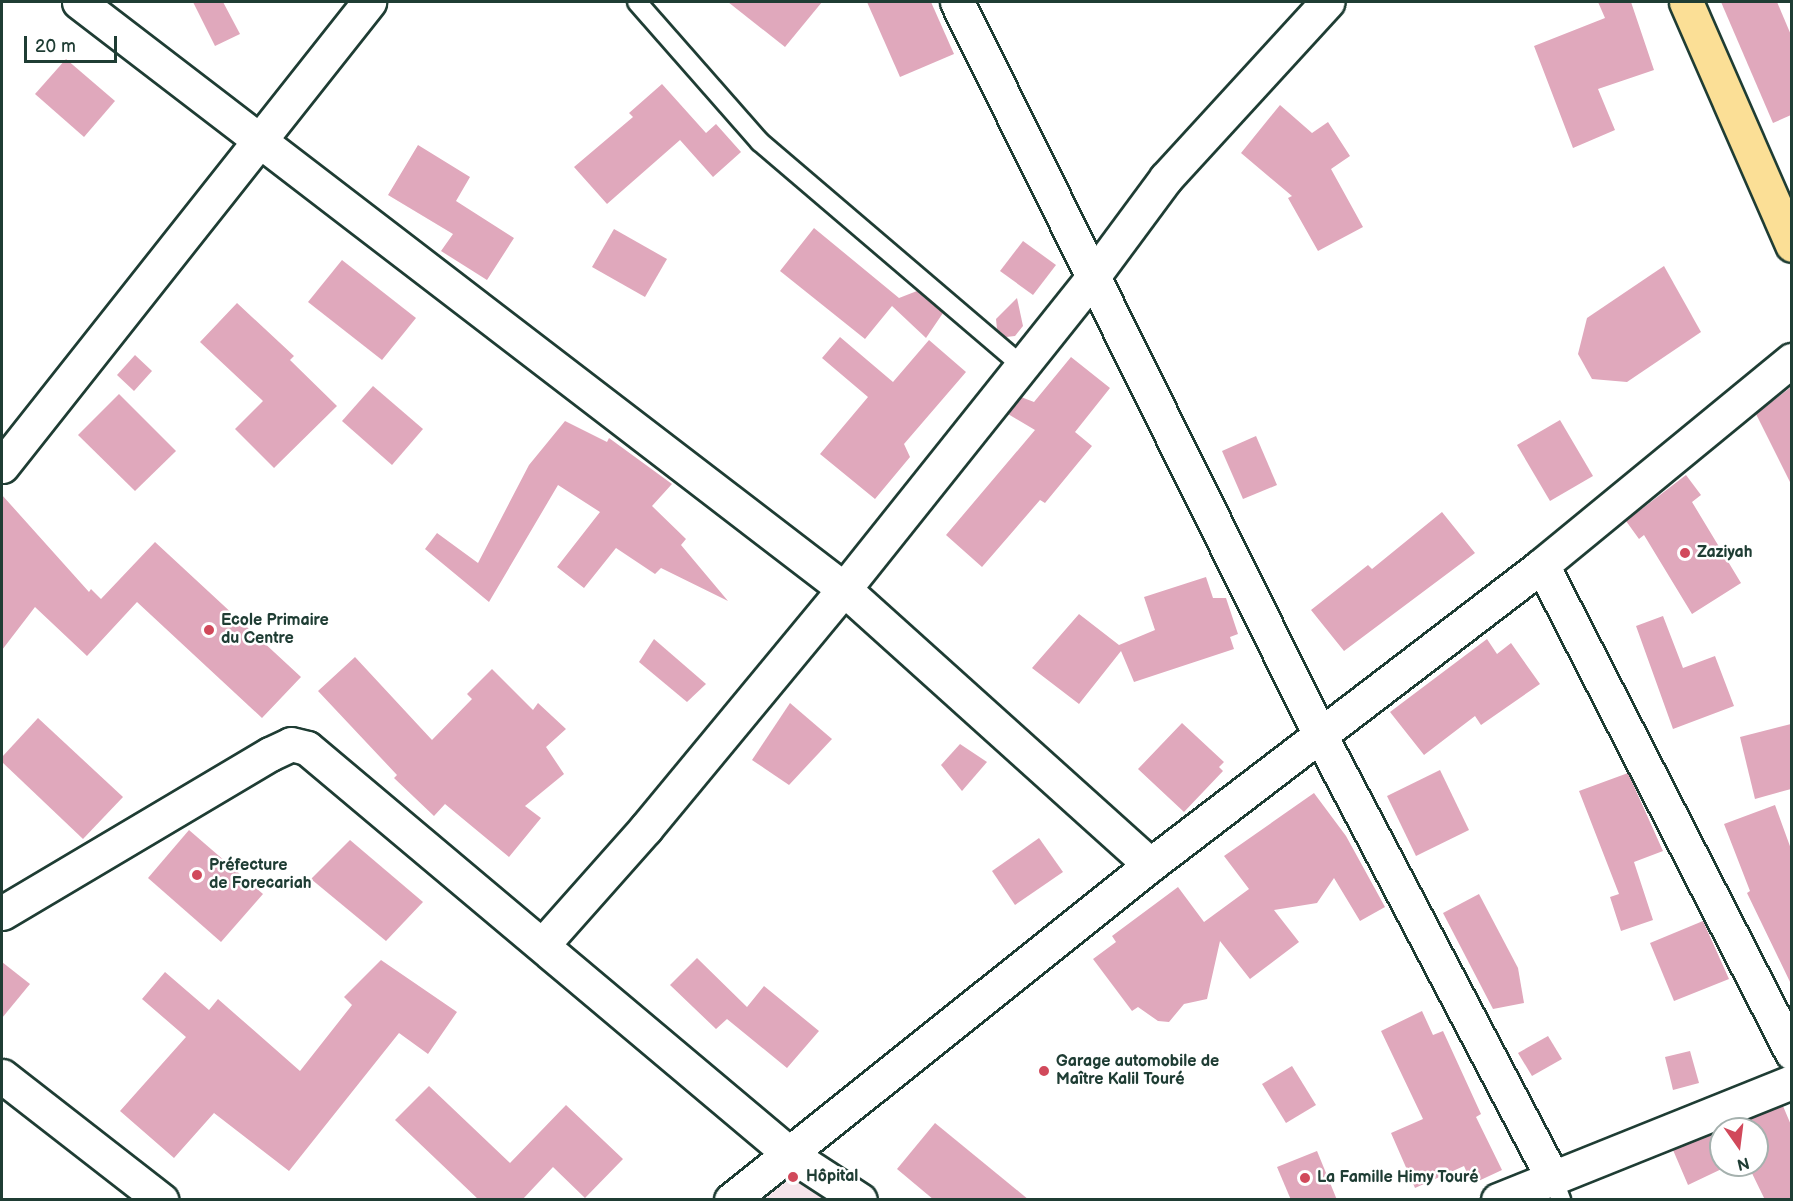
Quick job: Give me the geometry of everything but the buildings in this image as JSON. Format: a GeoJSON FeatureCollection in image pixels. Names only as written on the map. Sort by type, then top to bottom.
{"type":"FeatureCollection","features":[{"type":"Feature","properties":{"kind":"highway"},"geometry":{"type":"LineString","coordinates":[[1686,2],[1791,245]]}},
{"type":"Feature","properties":{"kind":"street"},"geometry":{"type":"LineString","coordinates":[[79,2],[844,589],[1150,865]]}},
{"type":"Feature","properties":{"kind":"street"},"geometry":{"type":"LineString","coordinates":[[4,458],[261,142],[369,2]]}},
{"type":"Feature","properties":{"kind":"street"},"geometry":{"type":"LineString","coordinates":[[957,2],[1320,735],[1556,1188]]}},
{"type":"Feature","properties":{"kind":"street"},"geometry":{"type":"LineString","coordinates":[[544,943],[646,828],[844,589],[1020,364],[1092,278],[1166,178],[1327,2]]}},
{"type":"Feature","properties":{"kind":"street"},"geometry":{"type":"LineString","coordinates":[[731,1200],[791,1155],[1150,865],[1542,565],[1791,360]]}},
{"type":"Feature","properties":{"kind":"street"},"geometry":{"type":"LineString","coordinates":[[1542,565],[1791,1053]]}},
{"type":"Feature","properties":{"kind":"street"},"geometry":{"type":"LineString","coordinates":[[2,913],[291,744],[308,748],[544,943],[791,1155],[860,1200]]}},
{"type":"Feature","properties":{"kind":"street"},"geometry":{"type":"LineString","coordinates":[[2,1076],[161,1200]]}},
{"type":"Feature","properties":{"kind":"street"},"geometry":{"type":"LineString","coordinates":[[1498,1200],[1556,1188],[1791,1082]]}},
{"type":"Feature","properties":{"kind":"lane"},"geometry":{"type":"LineString","coordinates":[[637,2],[760,142],[1020,364]]}},
{"type":"Feature","properties":{"kind":"shaded area","name":"Hôpital"},"geometry":{"type":"Polygon","coordinates":[[[791,1155],[860,1200],[731,1200],[791,1155]]]}},
{"type":"Feature","properties":{"kind":"place","name":"Zaziyah"},"geometry":{"type":"Point","coordinates":[1685,553]}},
{"type":"Feature","properties":{"kind":"place","name":"Ecole Primaire du Centre"},"geometry":{"type":"Point","coordinates":[209,630]}},
{"type":"Feature","properties":{"kind":"place","name":"Préfecture de Forecariah"},"geometry":{"type":"Point","coordinates":[197,875]}},
{"type":"Feature","properties":{"kind":"place","name":"Garage automobile de Maître Kalil Touré"},"geometry":{"type":"Point","coordinates":[1044,1071]}},
{"type":"Feature","properties":{"kind":"place","name":"Hôpital"},"geometry":{"type":"Point","coordinates":[793,1177]}},
{"type":"Feature","properties":{"kind":"place","name":"La Famille Himy Touré"},"geometry":{"type":"Point","coordinates":[1305,1178]}}]}
